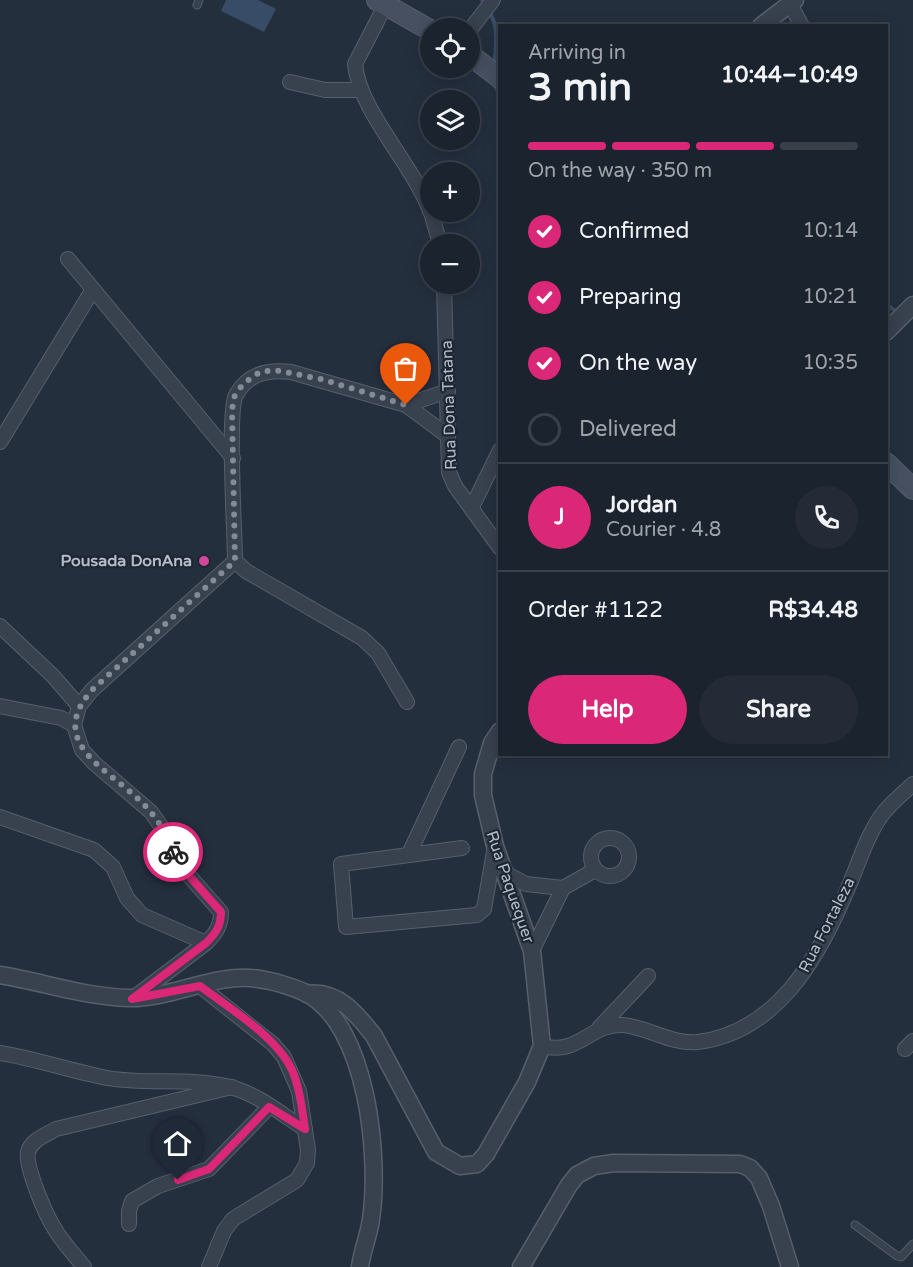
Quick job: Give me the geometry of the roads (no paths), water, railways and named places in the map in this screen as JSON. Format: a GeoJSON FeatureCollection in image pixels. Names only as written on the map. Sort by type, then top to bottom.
{"type":"FeatureCollection","features":[{"type":"Feature","properties":{"kind":"main road"},"geometry":{"type":"LineString","coordinates":[[381,2],[420,24]]}},
{"type":"Feature","properties":{"kind":"main road"},"geometry":{"type":"LineString","coordinates":[[480,62],[498,76]]}},
{"type":"Feature","properties":{"kind":"main road"},"geometry":{"type":"LineString","coordinates":[[888,465],[913,489]]}},
{"type":"Feature","properties":{"kind":"street"},"geometry":{"type":"LineString","coordinates":[[381,2],[355,64],[361,90],[420,190]]}},
{"type":"Feature","properties":{"kind":"street"},"geometry":{"type":"LineString","coordinates":[[764,24],[792,2],[801,24]]}},
{"type":"Feature","properties":{"kind":"street"},"geometry":{"type":"LineString","coordinates":[[290,82],[325,90],[361,90]]}},
{"type":"Feature","properties":{"kind":"street"},"geometry":{"type":"LineString","coordinates":[[68,259],[92,291],[233,458]]}},
{"type":"Feature","properties":{"kind":"street"},"geometry":{"type":"LineString","coordinates":[[0,442],[92,291]]}},
{"type":"Feature","properties":{"kind":"street","name":"Rua Dona Tatana"},"geometry":{"type":"LineString","coordinates":[[444,294],[449,472],[454,486],[472,507],[498,545]]}},
{"type":"Feature","properties":{"kind":"street"},"geometry":{"type":"LineString","coordinates":[[890,328],[911,307]]}},
{"type":"Feature","properties":{"kind":"street"},"geometry":{"type":"LineString","coordinates":[[407,702],[378,653],[362,638],[246,571],[235,561],[234,397],[243,384],[260,372],[274,370],[291,372],[406,405],[448,436]]}},
{"type":"Feature","properties":{"kind":"street"},"geometry":{"type":"LineString","coordinates":[[406,405],[448,391]]}},
{"type":"Feature","properties":{"kind":"street"},"geometry":{"type":"LineString","coordinates":[[472,507],[498,454]]}},
{"type":"Feature","properties":{"kind":"street"},"geometry":{"type":"LineString","coordinates":[[132,999],[217,933],[221,922],[221,912],[176,861],[163,829],[151,812],[82,750],[74,725],[79,706],[140,645],[235,561]]}},
{"type":"Feature","properties":{"kind":"street"},"geometry":{"type":"LineString","coordinates":[[0,626],[53,676],[79,706]]}},
{"type":"Feature","properties":{"kind":"street"},"geometry":{"type":"LineString","coordinates":[[0,706],[61,718],[74,725]]}},
{"type":"Feature","properties":{"kind":"street","name":"Rua Paquequer"},"geometry":{"type":"LineString","coordinates":[[498,734],[492,743],[483,774],[483,795],[495,846],[532,951],[542,1046]]}},
{"type":"Feature","properties":{"kind":"street"},"geometry":{"type":"LineString","coordinates":[[409,854],[459,747]]}},
{"type":"Feature","properties":{"kind":"street","name":"Rua Fortaleza"},"geometry":{"type":"LineString","coordinates":[[542,1046],[560,1049],[572,1047],[611,1025],[627,1025],[675,1040],[696,1042],[742,1027],[765,1014],[788,995],[807,970],[881,816],[913,784]]}},
{"type":"Feature","properties":{"kind":"street"},"geometry":{"type":"LineString","coordinates":[[0,818],[94,850],[113,867],[127,898],[142,915],[206,943]]}},
{"type":"Feature","properties":{"kind":"street"},"geometry":{"type":"LineString","coordinates":[[462,848],[341,864],[346,927],[477,915],[484,909],[495,846]]}},
{"type":"Feature","properties":{"kind":"street"},"geometry":{"type":"LineString","coordinates":[[532,951],[563,888],[595,870]]}},
{"type":"Feature","properties":{"kind":"street"},"geometry":{"type":"LineString","coordinates":[[505,873],[526,884],[563,888]]}},
{"type":"Feature","properties":{"kind":"street"},"geometry":{"type":"LineString","coordinates":[[0,975],[102,997],[132,999],[233,978],[259,979],[308,994],[325,1009],[350,1044],[366,1100],[371,1129],[374,1186],[371,1218],[360,1267]]}},
{"type":"Feature","properties":{"kind":"street"},"geometry":{"type":"LineString","coordinates":[[595,1032],[648,976]]}},
{"type":"Feature","properties":{"kind":"street"},"geometry":{"type":"LineString","coordinates":[[200,986],[273,1044],[284,1057],[299,1091],[308,1150],[304,1171],[297,1180],[233,1219],[224,1231],[209,1267]]}},
{"type":"Feature","properties":{"kind":"street"},"geometry":{"type":"LineString","coordinates":[[308,994],[320,992],[333,997],[361,1019],[374,1036],[436,1152],[460,1166],[477,1164],[486,1154],[527,1082],[542,1046]]}},
{"type":"Feature","properties":{"kind":"street"},"geometry":{"type":"LineString","coordinates":[[0,1053],[106,1078],[141,1082],[213,1083],[232,1087],[256,1096],[269,1107],[305,1129]]}},
{"type":"Feature","properties":{"kind":"street"},"geometry":{"type":"LineString","coordinates":[[84,1267],[53,1226],[38,1192],[28,1159],[28,1150],[36,1140],[56,1129],[232,1087]]}},
{"type":"Feature","properties":{"kind":"street"},"geometry":{"type":"LineString","coordinates":[[129,1224],[132,1201],[158,1186],[209,1169],[269,1107]]}},
{"type":"Feature","properties":{"kind":"street"},"geometry":{"type":"LineString","coordinates":[[521,1267],[569,1185],[578,1175],[594,1166],[726,1162],[750,1168],[759,1178],[771,1206],[790,1267]]}},
{"type":"Feature","properties":{"kind":"lane"},"geometry":{"type":"LineString","coordinates":[[855,1225],[897,1256],[901,1257],[913,1244]]}},
{"type":"Feature","properties":{"kind":"water"},"geometry":{"type":"Polygon","coordinates":[[[226,0],[258,0],[276,9],[264,32],[221,11],[226,0]]]}},
{"type":"Feature","properties":{"kind":"waterway"},"geometry":{"type":"LineString","coordinates":[[482,0],[492,16],[496,31],[494,66]]}},
{"type":"Feature","properties":{"kind":"waterway"},"geometry":{"type":"LineString","coordinates":[[493,82],[498,91]]}},
{"type":"Feature","properties":{"kind":"waterway"},"geometry":{"type":"LineString","coordinates":[[888,305],[897,312]]}},
{"type":"Feature","properties":{"kind":"place","name":"Pousada DonAna"},"geometry":{"type":"Point","coordinates":[204,561]}}]}
